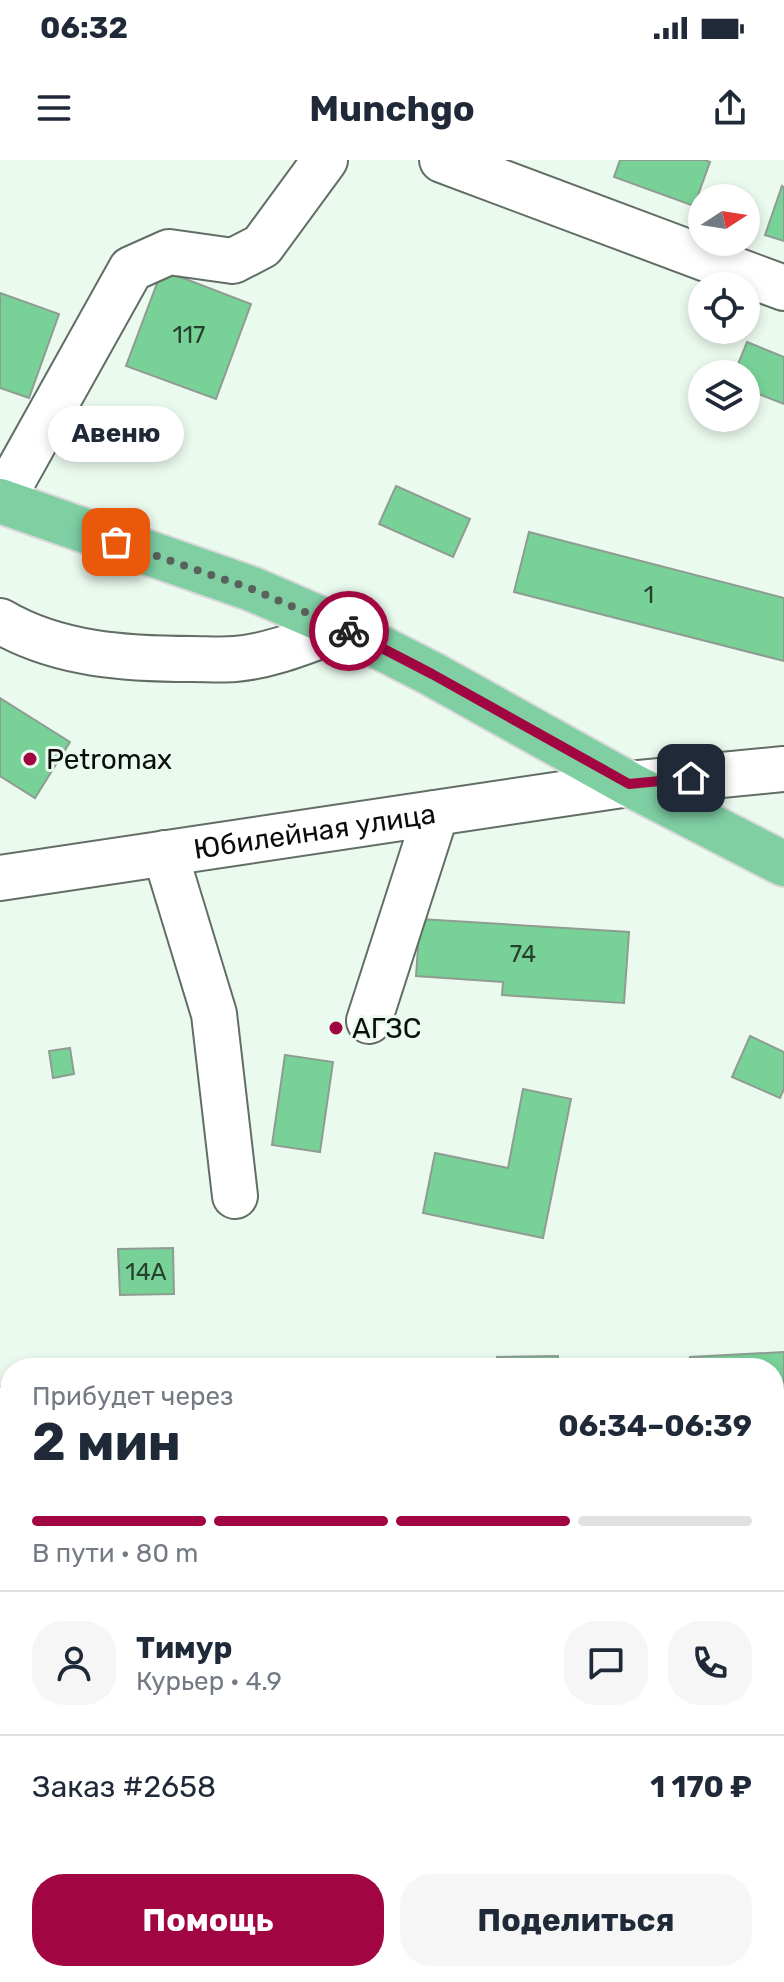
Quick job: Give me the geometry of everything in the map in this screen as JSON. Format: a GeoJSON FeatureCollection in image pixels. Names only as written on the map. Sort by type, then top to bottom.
{"type":"FeatureCollection","features":[{"type":"Feature","properties":{"kind":"main road"},"geometry":{"type":"LineString","coordinates":[[1,501],[252,589],[342,628],[432,674],[629,784],[784,864]]}},
{"type":"Feature","properties":{"kind":"street"},"geometry":{"type":"LineString","coordinates":[[1,501],[131,269],[169,252],[233,261],[262,246],[325,160]]}},
{"type":"Feature","properties":{"kind":"street"},"geometry":{"type":"LineString","coordinates":[[442,160],[784,288]]}},
{"type":"Feature","properties":{"kind":"street"},"geometry":{"type":"LineString","coordinates":[[0,621],[57,645],[102,655],[163,659],[236,659],[277,650],[342,628]]}},
{"type":"Feature","properties":{"kind":"street","name":"Юбилейная улица"},"geometry":{"type":"LineString","coordinates":[[0,878],[629,784],[784,769]]}},
{"type":"Feature","properties":{"kind":"street"},"geometry":{"type":"LineString","coordinates":[[369,1021],[436,813]]}},
{"type":"Feature","properties":{"kind":"street"},"geometry":{"type":"LineString","coordinates":[[165,853],[214,1014],[235,1196]]}},
{"type":"Feature","properties":{"kind":"building"},"geometry":{"type":"Polygon","coordinates":[[[620,160],[710,162],[702,184],[688,184],[688,204],[614,177],[620,160]]]}},
{"type":"Feature","properties":{"kind":"building"},"geometry":{"type":"Polygon","coordinates":[[[784,187],[784,241],[765,235],[784,187]]]}},
{"type":"Feature","properties":{"kind":"building"},"geometry":{"type":"Polygon","coordinates":[[[162,270],[251,304],[216,399],[126,366],[162,270]]]}},
{"type":"Feature","properties":{"kind":"building"},"geometry":{"type":"Polygon","coordinates":[[[0,293],[59,314],[29,398],[0,388],[0,293]]]}},
{"type":"Feature","properties":{"kind":"building"},"geometry":{"type":"Polygon","coordinates":[[[746,344],[784,357],[784,404],[760,395],[760,360],[740,360],[746,344]]]}},
{"type":"Feature","properties":{"kind":"building"},"geometry":{"type":"Polygon","coordinates":[[[396,486],[470,519],[453,557],[379,524],[396,486]]]}},
{"type":"Feature","properties":{"kind":"building"},"geometry":{"type":"Polygon","coordinates":[[[529,532],[784,598],[784,661],[514,592],[529,532]]]}},
{"type":"Feature","properties":{"kind":"building","name":"Petromax"},"geometry":{"type":"Polygon","coordinates":[[[0,698],[70,742],[35,798],[0,776],[0,698]]]}},
{"type":"Feature","properties":{"kind":"building"},"geometry":{"type":"Polygon","coordinates":[[[420,919],[629,932],[624,1003],[502,995],[503,982],[416,976],[420,919]]]}},
{"type":"Feature","properties":{"kind":"building"},"geometry":{"type":"Polygon","coordinates":[[[750,1036],[784,1052],[784,1089],[780,1098],[732,1077],[750,1036]]]}},
{"type":"Feature","properties":{"kind":"building"},"geometry":{"type":"Polygon","coordinates":[[[70,1048],[74,1074],[53,1078],[49,1051],[70,1048]]]}},
{"type":"Feature","properties":{"kind":"building"},"geometry":{"type":"Polygon","coordinates":[[[285,1055],[333,1062],[320,1152],[272,1145],[285,1055]]]}},
{"type":"Feature","properties":{"kind":"building"},"geometry":{"type":"Polygon","coordinates":[[[523,1089],[571,1099],[543,1238],[423,1213],[435,1153],[508,1168],[523,1089]]]}},
{"type":"Feature","properties":{"kind":"building"},"geometry":{"type":"Polygon","coordinates":[[[173,1248],[174,1294],[120,1295],[118,1249],[173,1248]]]}},
{"type":"Feature","properties":{"kind":"building"},"geometry":{"type":"Polygon","coordinates":[[[784,1352],[784,1358],[690,1357],[784,1352]]]}},
{"type":"Feature","properties":{"kind":"building"},"geometry":{"type":"Polygon","coordinates":[[[558,1356],[558,1358],[497,1358],[558,1356]]]}},
{"type":"Feature","properties":{"kind":"way so far"},"geometry":{"type":"LineString","coordinates":[[116,542],[252,589],[349,631]]}},
{"type":"Feature","properties":{"kind":"place","name":"Авеню"},"geometry":{"type":"Point","coordinates":[116,542]}},
{"type":"Feature","properties":{"kind":"place","name":"Petromax"},"geometry":{"type":"Point","coordinates":[30,759]}},
{"type":"Feature","properties":{"kind":"place","name":"АГЗС"},"geometry":{"type":"Point","coordinates":[336,1028]}},
{"type":"Feature","properties":{"kind":"route"},"geometry":{"type":"LineString","coordinates":[[349,631],[629,784],[691,778]]}}]}
